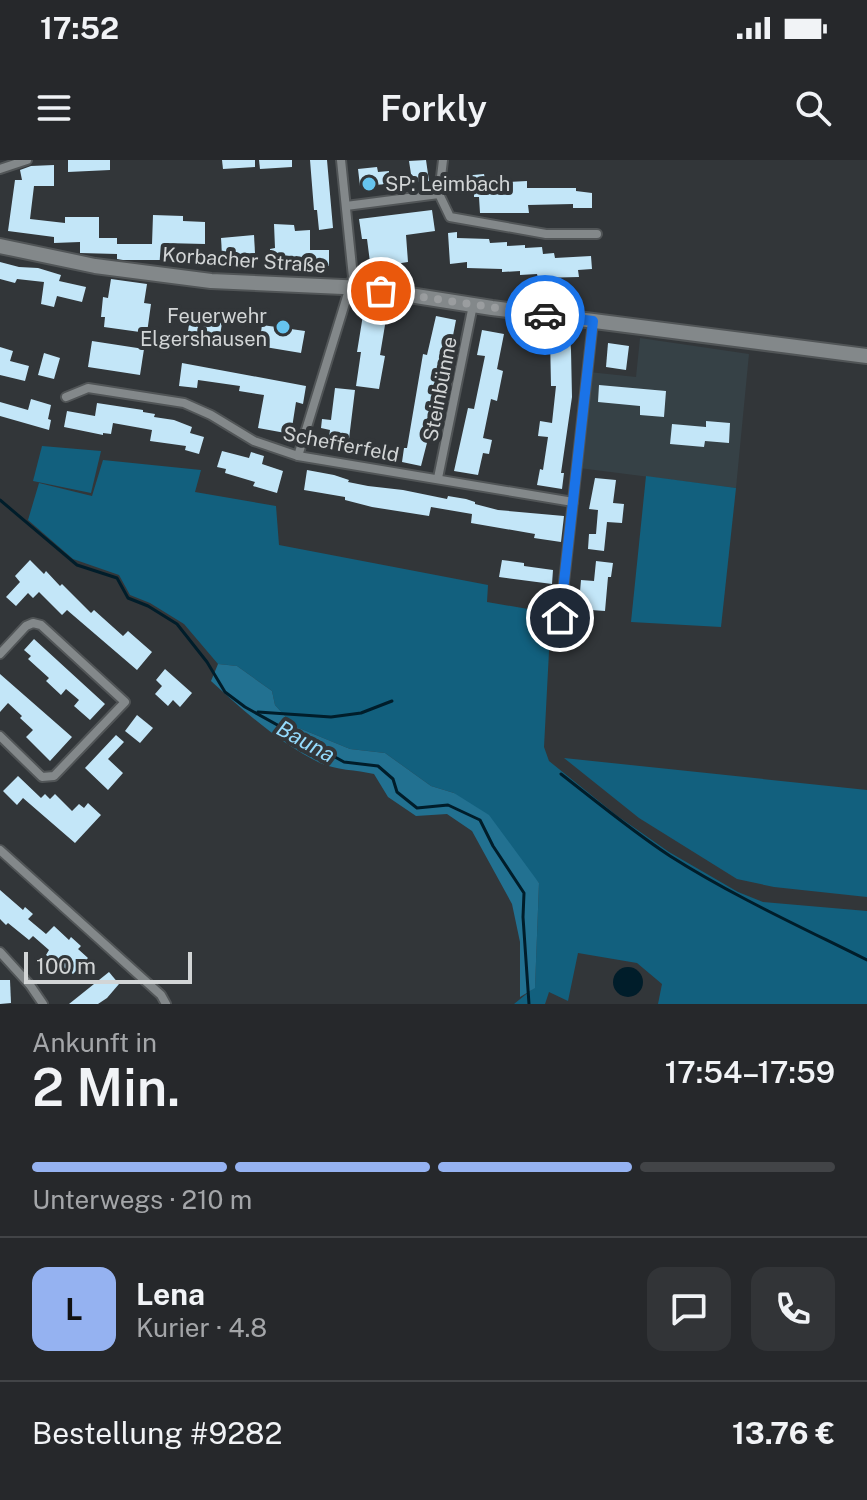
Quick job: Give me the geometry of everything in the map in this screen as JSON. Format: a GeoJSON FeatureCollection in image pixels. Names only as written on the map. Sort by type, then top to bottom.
{"type":"FeatureCollection","features":[{"type":"Feature","properties":{"kind":"street"},"geometry":{"type":"LineString","coordinates":[[0,169],[27,160]]}},
{"type":"Feature","properties":{"kind":"street"},"geometry":{"type":"LineString","coordinates":[[298,456],[353,277],[341,160]]}},
{"type":"Feature","properties":{"kind":"street"},"geometry":{"type":"LineString","coordinates":[[443,160],[439,194],[450,217],[546,234],[597,234]]}},
{"type":"Feature","properties":{"kind":"street"},"geometry":{"type":"LineString","coordinates":[[346,206],[439,194]]}},
{"type":"Feature","properties":{"kind":"street","name":"Korbacher Straße"},"geometry":{"type":"LineString","coordinates":[[0,246],[95,266],[211,281],[350,287],[867,356]]}},
{"type":"Feature","properties":{"kind":"street","name":"Steinbünne"},"geometry":{"type":"LineString","coordinates":[[438,478],[473,305]]}},
{"type":"Feature","properties":{"kind":"street"},"geometry":{"type":"LineString","coordinates":[[560,618],[593,321]]}},
{"type":"Feature","properties":{"kind":"street","name":"Schefferfeld"},"geometry":{"type":"LineString","coordinates":[[66,397],[88,388],[184,403],[254,441],[298,456],[573,502]]}},
{"type":"Feature","properties":{"kind":"street"},"geometry":{"type":"LineString","coordinates":[[0,654],[26,626],[33,623],[41,625],[125,702],[54,776],[42,777],[0,736]]}},
{"type":"Feature","properties":{"kind":"street"},"geometry":{"type":"LineString","coordinates":[[0,850],[161,995],[166,1004]]}},
{"type":"Feature","properties":{"kind":"street"},"geometry":{"type":"LineString","coordinates":[[0,952],[40,1000],[28,1004]]}},
{"type":"Feature","properties":{"kind":"shaded area"},"geometry":{"type":"Polygon","coordinates":[[[640,338],[749,354],[736,488],[579,468],[589,372],[636,377],[640,338]]]}},
{"type":"Feature","properties":{"kind":"shaded area"},"geometry":{"type":"Polygon","coordinates":[[[42,446],[101,451],[91,493],[33,481],[42,446]]]}},
{"type":"Feature","properties":{"kind":"shaded area"},"geometry":{"type":"Polygon","coordinates":[[[103,460],[201,470],[195,492],[276,506],[279,545],[488,585],[487,602],[551,613],[544,747],[549,761],[616,815],[669,852],[738,892],[763,902],[867,911],[867,1004],[658,1004],[662,984],[637,963],[578,953],[568,1001],[549,992],[545,1004],[514,1004],[535,987],[539,883],[454,793],[431,786],[385,753],[350,749],[294,726],[275,705],[272,691],[237,666],[218,664],[184,624],[150,603],[130,595],[119,575],[73,559],[28,520],[39,483],[92,496],[103,460]]]}},
{"type":"Feature","properties":{"kind":"shaded area"},"geometry":{"type":"Polygon","coordinates":[[[646,476],[736,488],[721,627],[631,622],[646,476]]]}},
{"type":"Feature","properties":{"kind":"shaded area"},"geometry":{"type":"Polygon","coordinates":[[[218,664],[237,666],[272,691],[275,705],[294,726],[350,749],[385,753],[431,786],[454,793],[489,815],[539,883],[535,988],[520,997],[520,942],[512,904],[472,831],[447,814],[416,816],[388,797],[374,774],[326,765],[291,746],[262,726],[211,681],[218,664]]]}},
{"type":"Feature","properties":{"kind":"shaded area"},"geometry":{"type":"Polygon","coordinates":[[[564,758],[867,790],[867,897],[774,887],[737,879],[639,818],[564,758]]]}},
{"type":"Feature","properties":{"kind":"shaded area"},"geometry":{"type":"Polygon","coordinates":[[[628,967],[639,971],[643,982],[639,993],[628,997],[617,993],[613,982],[617,971],[628,967]]]}},
{"type":"Feature","properties":{"kind":"building"},"geometry":{"type":"Polygon","coordinates":[[[68,160],[110,160],[110,170],[68,172],[68,160]]]}},
{"type":"Feature","properties":{"kind":"building"},"geometry":{"type":"Polygon","coordinates":[[[222,160],[255,160],[255,167],[223,169],[222,160]]]}},
{"type":"Feature","properties":{"kind":"building"},"geometry":{"type":"Polygon","coordinates":[[[259,160],[292,160],[292,167],[260,169],[259,160]]]}},
{"type":"Feature","properties":{"kind":"building"},"geometry":{"type":"Polygon","coordinates":[[[310,160],[327,160],[333,228],[319,230],[317,210],[314,210],[310,160]]]}},
{"type":"Feature","properties":{"kind":"building"},"geometry":{"type":"Polygon","coordinates":[[[426,160],[429,181],[360,186],[358,169],[377,167],[378,172],[389,171],[389,175],[411,174],[409,161],[426,160]]]}},
{"type":"Feature","properties":{"kind":"building"},"geometry":{"type":"Polygon","coordinates":[[[54,165],[54,186],[34,186],[30,219],[65,223],[65,217],[99,217],[99,238],[117,238],[117,244],[152,244],[153,215],[183,216],[183,221],[205,222],[205,244],[164,243],[164,260],[123,260],[117,259],[117,254],[80,253],[80,242],[54,243],[54,237],[8,231],[15,180],[22,180],[20,170],[54,165]]]}},
{"type":"Feature","properties":{"kind":"building"},"geometry":{"type":"Polygon","coordinates":[[[484,174],[485,179],[527,181],[527,188],[576,188],[576,191],[592,193],[592,208],[573,208],[573,204],[528,205],[529,213],[480,213],[479,197],[474,197],[474,190],[464,191],[463,176],[484,174]]]}},
{"type":"Feature","properties":{"kind":"building"},"geometry":{"type":"Polygon","coordinates":[[[432,210],[435,231],[406,235],[408,262],[371,270],[367,239],[362,239],[359,219],[432,210]]]}},
{"type":"Feature","properties":{"kind":"building"},"geometry":{"type":"Polygon","coordinates":[[[274,224],[294,225],[295,231],[310,230],[310,250],[329,250],[329,266],[305,266],[305,259],[271,262],[270,249],[275,248],[274,224]]]}},
{"type":"Feature","properties":{"kind":"building"},"geometry":{"type":"Polygon","coordinates":[[[457,232],[457,238],[489,239],[490,243],[507,242],[507,246],[525,245],[525,248],[542,247],[543,254],[554,253],[555,258],[591,256],[592,269],[578,270],[579,277],[538,278],[537,274],[520,275],[520,271],[467,268],[467,262],[450,264],[448,233],[457,232]]]}},
{"type":"Feature","properties":{"kind":"building"},"geometry":{"type":"Polygon","coordinates":[[[254,235],[255,253],[222,255],[221,238],[254,235]]]}},
{"type":"Feature","properties":{"kind":"building"},"geometry":{"type":"Polygon","coordinates":[[[0,262],[38,268],[61,275],[59,281],[86,287],[82,302],[57,296],[54,307],[41,304],[44,282],[17,279],[15,283],[0,279],[0,262]]]}},
{"type":"Feature","properties":{"kind":"building"},"geometry":{"type":"Polygon","coordinates":[[[111,279],[147,284],[144,303],[151,304],[147,333],[104,327],[105,317],[101,317],[103,297],[108,298],[111,279]]]}},
{"type":"Feature","properties":{"kind":"building"},"geometry":{"type":"Polygon","coordinates":[[[363,315],[386,319],[380,355],[385,356],[379,389],[356,386],[363,315]]]}},
{"type":"Feature","properties":{"kind":"building"},"geometry":{"type":"Polygon","coordinates":[[[436,316],[456,320],[451,346],[443,344],[437,404],[421,466],[402,462],[423,354],[427,355],[436,316]]]}},
{"type":"Feature","properties":{"kind":"building"},"geometry":{"type":"Polygon","coordinates":[[[190,318],[222,323],[219,342],[187,338],[190,318]]]}},
{"type":"Feature","properties":{"kind":"building"},"geometry":{"type":"Polygon","coordinates":[[[262,325],[305,331],[301,353],[259,346],[262,325]]]}},
{"type":"Feature","properties":{"kind":"building"},"geometry":{"type":"Polygon","coordinates":[[[482,330],[504,334],[497,369],[503,371],[497,401],[491,399],[483,438],[492,440],[489,454],[483,453],[478,475],[454,471],[468,408],[474,409],[485,356],[477,355],[482,330]]]}},
{"type":"Feature","properties":{"kind":"building"},"geometry":{"type":"Polygon","coordinates":[[[550,336],[570,338],[571,350],[572,397],[561,473],[564,473],[562,489],[537,485],[540,469],[543,470],[548,437],[538,436],[540,421],[552,423],[556,386],[551,386],[550,336]]]}},
{"type":"Feature","properties":{"kind":"building"},"geometry":{"type":"Polygon","coordinates":[[[92,341],[144,349],[140,375],[88,367],[92,341]]]}},
{"type":"Feature","properties":{"kind":"building"},"geometry":{"type":"Polygon","coordinates":[[[608,343],[629,346],[626,370],[606,367],[608,343]]]}},
{"type":"Feature","properties":{"kind":"building"},"geometry":{"type":"Polygon","coordinates":[[[0,347],[13,351],[10,361],[29,366],[25,381],[0,375],[0,347]]]}},
{"type":"Feature","properties":{"kind":"building"},"geometry":{"type":"Polygon","coordinates":[[[44,353],[60,358],[54,379],[38,375],[44,353]]]}},
{"type":"Feature","properties":{"kind":"building"},"geometry":{"type":"Polygon","coordinates":[[[182,363],[306,386],[303,404],[296,402],[291,434],[258,428],[264,395],[239,391],[240,386],[198,380],[197,388],[179,386],[182,363]]]}},
{"type":"Feature","properties":{"kind":"building"},"geometry":{"type":"Polygon","coordinates":[[[599,385],[666,391],[664,417],[640,415],[640,406],[598,402],[599,385]]]}},
{"type":"Feature","properties":{"kind":"building"},"geometry":{"type":"Polygon","coordinates":[[[335,388],[355,390],[348,447],[328,444],[330,430],[321,428],[322,419],[331,420],[335,388]]]}},
{"type":"Feature","properties":{"kind":"building"},"geometry":{"type":"Polygon","coordinates":[[[31,399],[51,405],[49,430],[0,416],[0,402],[28,410],[31,399]]]}},
{"type":"Feature","properties":{"kind":"building"},"geometry":{"type":"Polygon","coordinates":[[[97,403],[143,410],[155,414],[154,417],[192,427],[190,433],[204,437],[199,454],[185,450],[186,446],[150,441],[152,430],[113,423],[111,434],[103,435],[64,427],[67,411],[95,416],[97,403]]]}},
{"type":"Feature","properties":{"kind":"building"},"geometry":{"type":"Polygon","coordinates":[[[706,421],[730,423],[729,443],[705,441],[704,447],[670,444],[672,424],[706,427],[706,421]]]}},
{"type":"Feature","properties":{"kind":"building"},"geometry":{"type":"Polygon","coordinates":[[[222,451],[249,458],[251,452],[264,456],[262,464],[283,471],[277,493],[253,486],[255,482],[225,473],[226,469],[217,467],[222,451]]]}},
{"type":"Feature","properties":{"kind":"building"},"geometry":{"type":"Polygon","coordinates":[[[307,470],[368,486],[447,499],[448,496],[466,499],[498,510],[564,516],[561,542],[534,538],[535,534],[471,523],[472,514],[431,507],[429,516],[372,507],[345,500],[345,497],[304,490],[307,470]]]}},
{"type":"Feature","properties":{"kind":"building"},"geometry":{"type":"Polygon","coordinates":[[[595,478],[616,480],[613,503],[624,504],[622,523],[607,522],[604,551],[588,549],[589,534],[596,534],[598,510],[589,509],[595,478]]]}},
{"type":"Feature","properties":{"kind":"building"},"geometry":{"type":"Polygon","coordinates":[[[30,560],[60,586],[62,584],[91,613],[94,610],[123,636],[128,631],[152,652],[137,670],[67,610],[62,615],[39,592],[33,598],[28,593],[16,606],[6,597],[20,582],[15,576],[30,560]]]}},
{"type":"Feature","properties":{"kind":"building"},"geometry":{"type":"Polygon","coordinates":[[[502,560],[553,570],[552,584],[499,577],[502,560]]]}},
{"type":"Feature","properties":{"kind":"building"},"geometry":{"type":"Polygon","coordinates":[[[596,561],[613,563],[611,577],[608,577],[605,611],[591,610],[591,617],[578,615],[581,580],[594,581],[596,561]]]}},
{"type":"Feature","properties":{"kind":"building"},"geometry":{"type":"Polygon","coordinates":[[[34,639],[105,704],[90,720],[74,706],[79,700],[66,689],[61,695],[46,681],[49,678],[28,659],[31,656],[24,650],[34,639]]]}},
{"type":"Feature","properties":{"kind":"building"},"geometry":{"type":"Polygon","coordinates":[[[165,669],[192,693],[180,707],[173,700],[168,706],[155,694],[162,686],[156,680],[165,669]]]}},
{"type":"Feature","properties":{"kind":"building"},"geometry":{"type":"Polygon","coordinates":[[[0,674],[72,737],[50,761],[26,737],[33,730],[20,718],[22,716],[8,703],[0,712],[0,674]]]}},
{"type":"Feature","properties":{"kind":"building"},"geometry":{"type":"Polygon","coordinates":[[[137,715],[153,728],[140,743],[125,731],[137,715]]]}},
{"type":"Feature","properties":{"kind":"building"},"geometry":{"type":"Polygon","coordinates":[[[116,735],[124,742],[108,759],[123,773],[108,790],[85,768],[116,735]]]}},
{"type":"Feature","properties":{"kind":"building"},"geometry":{"type":"Polygon","coordinates":[[[18,776],[41,798],[45,794],[50,799],[55,794],[72,811],[79,804],[84,808],[88,803],[101,815],[75,843],[23,798],[17,805],[3,791],[18,776]]]}},
{"type":"Feature","properties":{"kind":"building"},"geometry":{"type":"Polygon","coordinates":[[[0,890],[23,910],[25,907],[33,914],[28,919],[46,934],[54,926],[81,946],[78,949],[88,958],[73,974],[46,955],[49,950],[33,936],[29,940],[0,919],[0,890]]]}},
{"type":"Feature","properties":{"kind":"building"},"geometry":{"type":"Polygon","coordinates":[[[109,972],[119,984],[107,998],[98,1004],[69,1004],[109,972]]]}},
{"type":"Feature","properties":{"kind":"building"},"geometry":{"type":"Polygon","coordinates":[[[0,980],[10,980],[11,1003],[0,1004],[0,980]]]}},
{"type":"Feature","properties":{"kind":"waterway","name":"Bauna"},"geometry":{"type":"LineString","coordinates":[[0,500],[77,565],[117,578],[128,598],[177,624],[207,662],[225,692],[245,707],[344,762],[378,766],[393,779],[397,792],[417,808],[448,805],[480,820],[524,893],[529,1004]]}},
{"type":"Feature","properties":{"kind":"waterway"},"geometry":{"type":"LineString","coordinates":[[258,712],[331,717],[361,713],[392,701]]}},
{"type":"Feature","properties":{"kind":"waterway"},"geometry":{"type":"LineString","coordinates":[[561,774],[642,837],[694,871],[867,960]]}},
{"type":"Feature","properties":{"kind":"way so far"},"geometry":{"type":"LineString","coordinates":[[381,291],[545,315]]}},
{"type":"Feature","properties":{"kind":"place","name":"SP: Leimbach"},"geometry":{"type":"Point","coordinates":[369,184]}},
{"type":"Feature","properties":{"kind":"place","name":"Feuerwehr Elgershausen"},"geometry":{"type":"Point","coordinates":[283,327]}},
{"type":"Feature","properties":{"kind":"route"},"geometry":{"type":"LineString","coordinates":[[545,315],[593,321],[560,618]]}}]}
